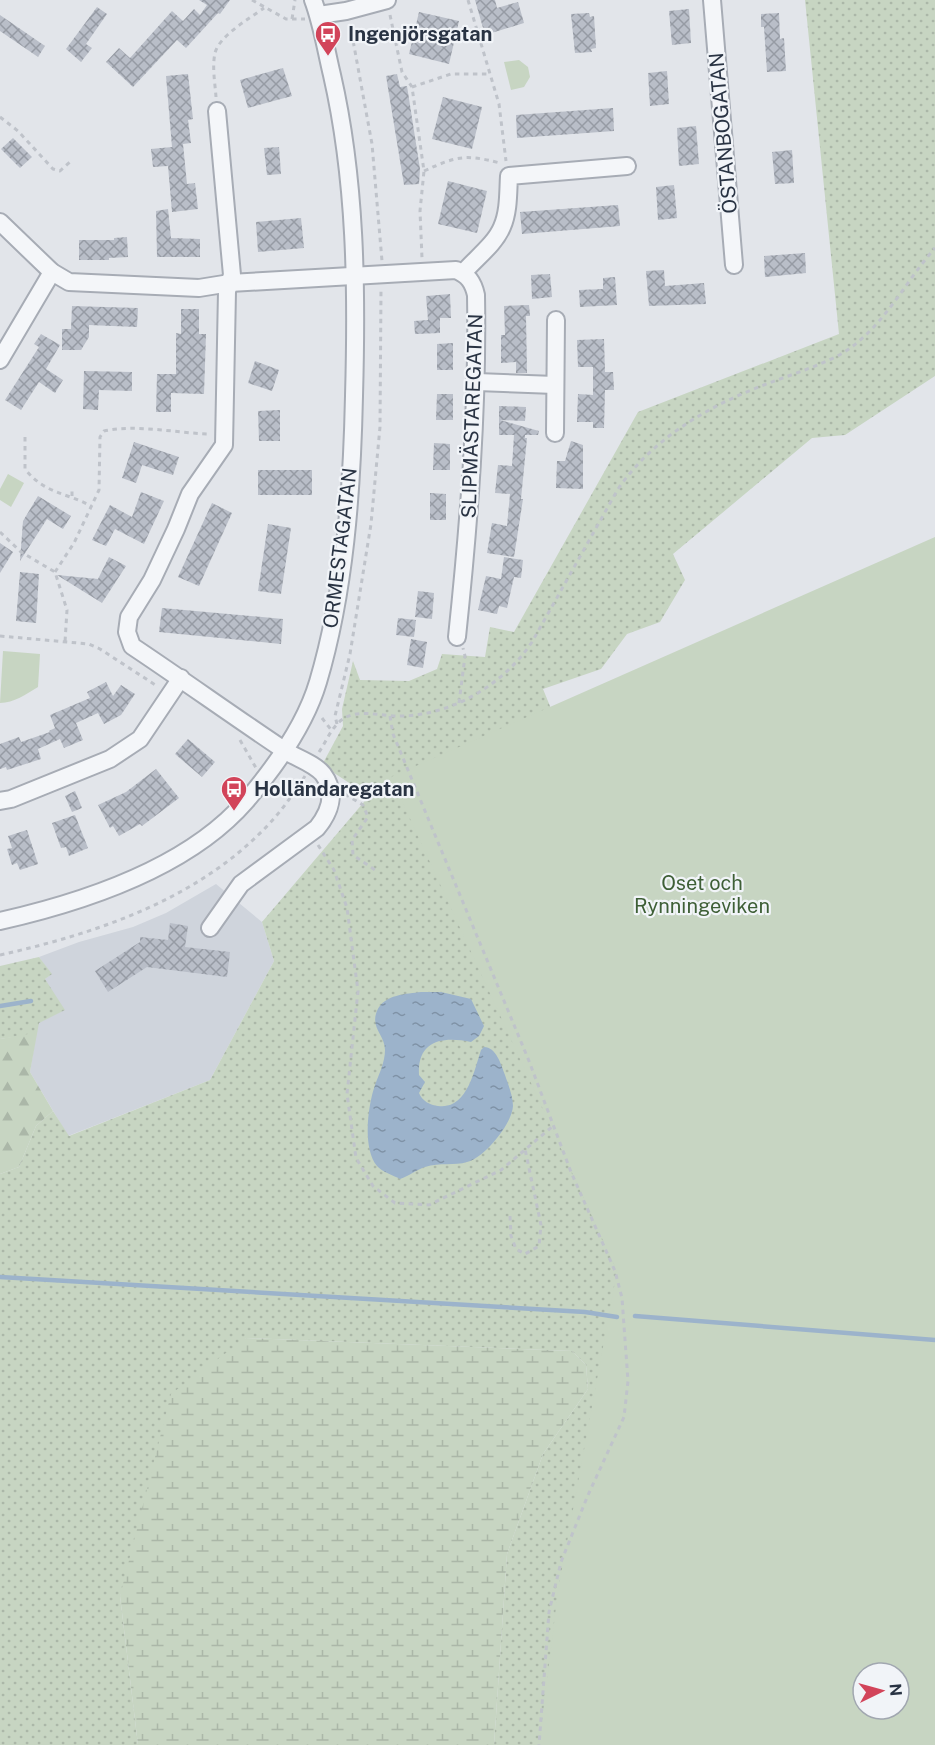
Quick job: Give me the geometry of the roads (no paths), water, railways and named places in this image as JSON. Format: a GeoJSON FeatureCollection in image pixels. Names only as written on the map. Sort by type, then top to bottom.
{"type":"FeatureCollection","features":[{"type":"Feature","properties":{"kind":"street","name":"ÖSTANBOGATAN"},"geometry":{"type":"LineString","coordinates":[[712,0],[734,265]]}},
{"type":"Feature","properties":{"kind":"street"},"geometry":{"type":"LineString","coordinates":[[313,12],[346,11],[388,5]]}},
{"type":"Feature","properties":{"kind":"street","name":"ORMESTAGATAN"},"geometry":{"type":"LineString","coordinates":[[0,921],[93,894],[139,876],[182,853],[214,831],[244,803],[285,750],[317,685],[343,557],[353,438],[356,333],[353,221],[346,153],[337,99],[313,12]]}},
{"type":"Feature","properties":{"kind":"street"},"geometry":{"type":"LineString","coordinates":[[210,928],[241,884],[311,833],[326,817],[332,795],[329,784],[322,773],[132,646],[127,632],[129,617],[152,580],[190,494],[224,445],[227,291],[232,275],[217,111]]}},
{"type":"Feature","properties":{"kind":"street"},"geometry":{"type":"LineString","coordinates":[[0,222],[52,272],[69,282],[199,288],[230,283],[456,270],[463,273],[503,226],[507,210],[508,170],[627,166]]}},
{"type":"Feature","properties":{"kind":"street"},"geometry":{"type":"LineString","coordinates":[[0,360],[52,272]]}},
{"type":"Feature","properties":{"kind":"street","name":"SLIPMÄSTAREGATAN"},"geometry":{"type":"LineString","coordinates":[[456,637],[466,555],[477,382],[476,295],[474,284],[463,273]]}},
{"type":"Feature","properties":{"kind":"street"},"geometry":{"type":"LineString","coordinates":[[555,433],[556,320]]}},
{"type":"Feature","properties":{"kind":"street"},"geometry":{"type":"LineString","coordinates":[[477,382],[555,385]]}},
{"type":"Feature","properties":{"kind":"street"},"geometry":{"type":"LineString","coordinates":[[0,801],[11,799],[110,759],[140,739],[181,678]]}},
{"type":"Feature","properties":{"kind":"water"},"geometry":{"type":"Polygon","coordinates":[[[421,992],[441,992],[471,999],[484,1026],[479,1036],[471,1042],[442,1041],[427,1048],[422,1054],[420,1063],[419,1075],[425,1082],[419,1093],[422,1098],[429,1104],[438,1106],[448,1106],[456,1102],[468,1087],[484,1047],[492,1050],[500,1061],[513,1106],[508,1122],[502,1131],[489,1147],[474,1159],[462,1163],[425,1167],[400,1179],[377,1166],[369,1149],[370,1104],[385,1050],[376,1027],[375,1017],[380,1005],[390,998],[421,992]]]}},
{"type":"Feature","properties":{"kind":"waterway"},"geometry":{"type":"LineString","coordinates":[[0,1006],[31,1001]]}},
{"type":"Feature","properties":{"kind":"waterway"},"geometry":{"type":"LineString","coordinates":[[0,1277],[585,1312],[617,1317]]}},
{"type":"Feature","properties":{"kind":"waterway"},"geometry":{"type":"LineString","coordinates":[[635,1316],[935,1340]]}},
{"type":"Feature","properties":{"kind":"place","name":"Ingenjörsgatan"},"geometry":{"type":"Point","coordinates":[328,57]}},
{"type":"Feature","properties":{"kind":"place","name":"Holländaregatan"},"geometry":{"type":"Point","coordinates":[234,812]}},
{"type":"Feature","properties":{"kind":"park label","name":"Oset och Rynningeviken"},"geometry":{"type":"Point","coordinates":[702,894]}}]}
